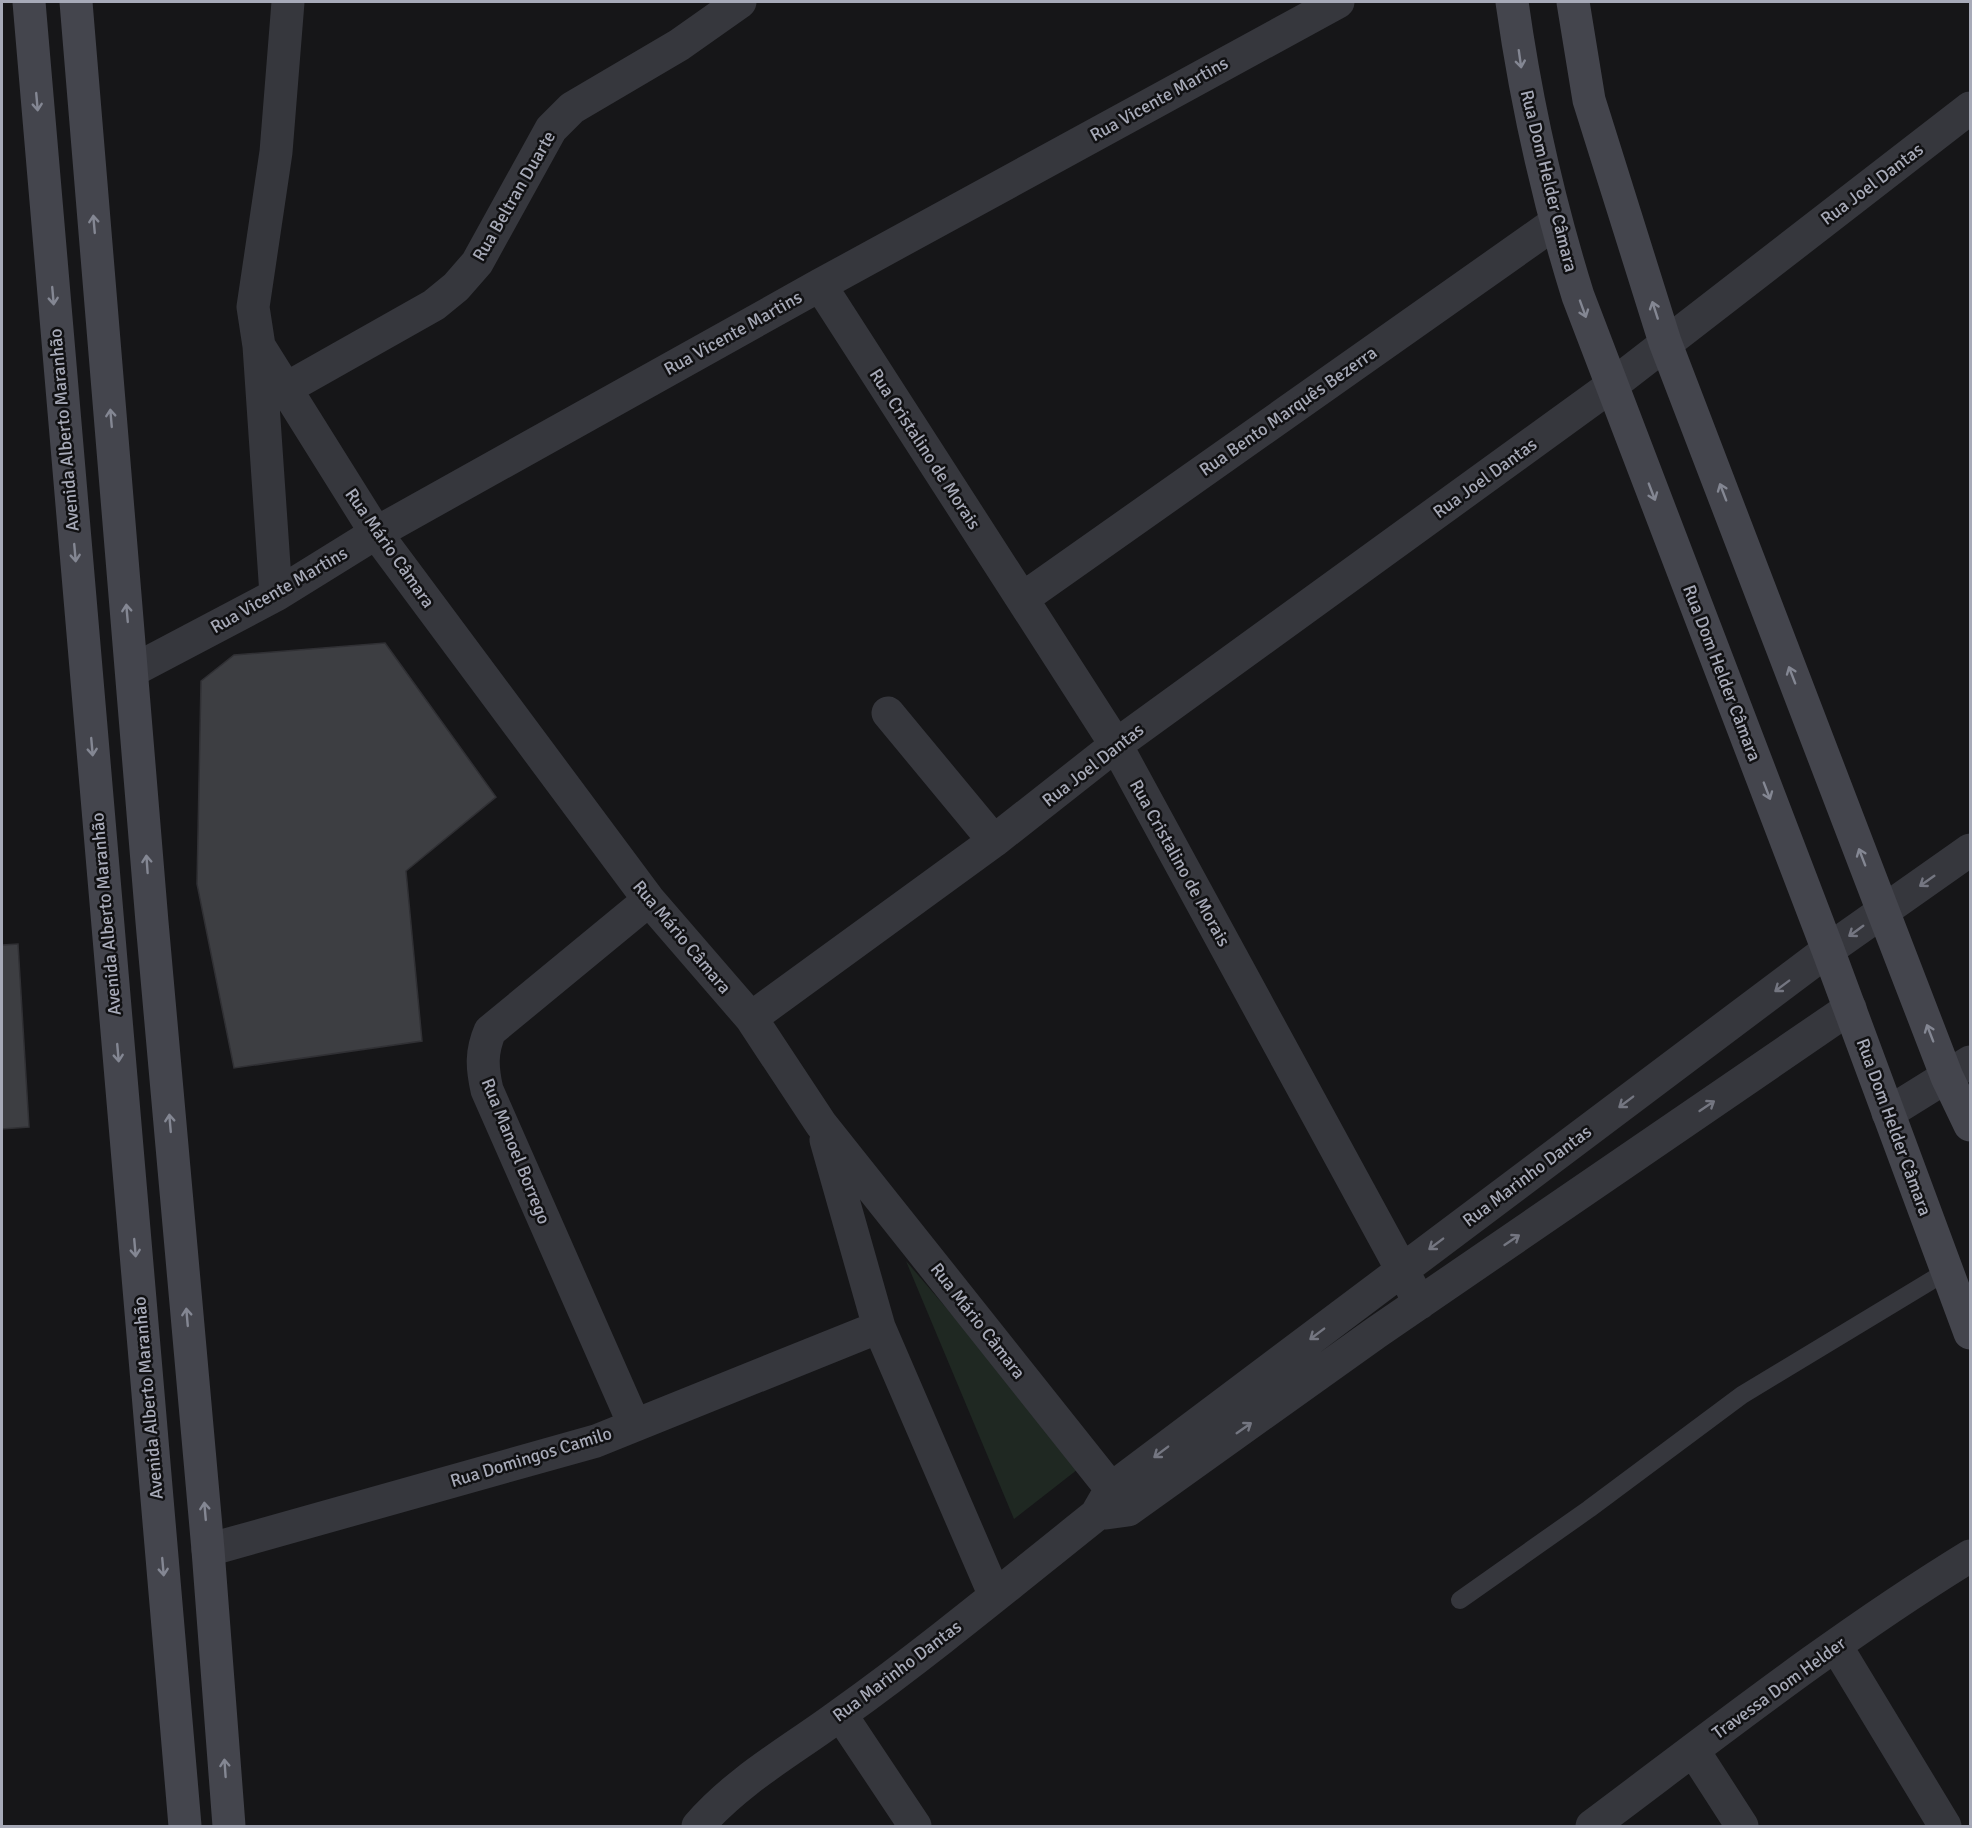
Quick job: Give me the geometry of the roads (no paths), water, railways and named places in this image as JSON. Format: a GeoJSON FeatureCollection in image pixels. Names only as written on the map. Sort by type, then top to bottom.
{"type":"FeatureCollection","features":[{"type":"Feature","properties":{"kind":"main road","name":"Avenida Alberto Maranhão"},"geometry":{"type":"LineString","coordinates":[[29,2],[185,1827]]}},
{"type":"Feature","properties":{"kind":"main road"},"geometry":{"type":"LineString","coordinates":[[76,2],[152,922],[208,1550],[229,1827]]}},
{"type":"Feature","properties":{"kind":"main road","name":"Rua Dom Helder Câmara"},"geometry":{"type":"LineString","coordinates":[[1512,2],[1521,67],[1555,223],[1611,386],[1850,1008],[1971,1333]]}},
{"type":"Feature","properties":{"kind":"main road"},"geometry":{"type":"LineString","coordinates":[[1573,2],[1589,100],[1665,342],[1883,911],[1959,1069],[1971,1125]]}},
{"type":"Feature","properties":{"kind":"main road"},"geometry":{"type":"LineString","coordinates":[[33,64],[80,58]]}},
{"type":"Feature","properties":{"kind":"main road"},"geometry":{"type":"LineString","coordinates":[[108,932],[152,922]]}},
{"type":"Feature","properties":{"kind":"street","name":"Rua Mário Câmara"},"geometry":{"type":"LineString","coordinates":[[276,595],[259,346],[253,307],[276,152],[288,2]]}},
{"type":"Feature","properties":{"kind":"street","name":"Rua Beltran Duarte"},"geometry":{"type":"LineString","coordinates":[[287,388],[434,305],[456,287],[477,263],[551,129],[572,108],[679,45],[740,2]]}},
{"type":"Feature","properties":{"kind":"street","name":"Rua Vicente Martins"},"geometry":{"type":"LineString","coordinates":[[132,671],[276,595],[376,533],[820,285],[1338,2]]}},
{"type":"Feature","properties":{"kind":"street","name":"Rua Joel Dantas"},"geometry":{"type":"LineString","coordinates":[[751,1018],[994,841],[1116,745],[1611,386],[1665,342],[1971,108]]}},
{"type":"Feature","properties":{"kind":"street","name":"Rua Bento Marquês Bezerra"},"geometry":{"type":"LineString","coordinates":[[1022,599],[1555,223]]}},
{"type":"Feature","properties":{"kind":"street","name":"Rua Cristalino de Morais"},"geometry":{"type":"LineString","coordinates":[[820,285],[1116,745],[1420,1303]]}},
{"type":"Feature","properties":{"kind":"street","name":"Rua Mário Câmara"},"geometry":{"type":"LineString","coordinates":[[259,346],[376,533],[649,900],[751,1018],[821,1124],[1112,1505]]}},
{"type":"Feature","properties":{"kind":"street"},"geometry":{"type":"LineString","coordinates":[[888,713],[994,841]]}},
{"type":"Feature","properties":{"kind":"street","name":"Rua Marinho Dantas"},"geometry":{"type":"LineString","coordinates":[[698,1827],[720,1801],[753,1774],[841,1715],[1112,1505],[1401,1270],[1828,951],[1971,850]]}},
{"type":"Feature","properties":{"kind":"street","name":"Rua Manoel Borrego"},"geometry":{"type":"LineString","coordinates":[[634,1424],[487,1090],[482,1067],[483,1048],[490,1031],[649,900]]}},
{"type":"Feature","properties":{"kind":"street","name":"Rua Marinho Dantas"},"geometry":{"type":"LineString","coordinates":[[1112,1505],[1420,1303],[1850,1008]]}},
{"type":"Feature","properties":{"kind":"street"},"geometry":{"type":"LineString","coordinates":[[1888,1113],[1959,1069]]}},
{"type":"Feature","properties":{"kind":"street"},"geometry":{"type":"LineString","coordinates":[[821,1124],[879,1327],[995,1596]]}},
{"type":"Feature","properties":{"kind":"street","name":"Rua Domingos Camilo"},"geometry":{"type":"LineString","coordinates":[[208,1550],[596,1441],[879,1327]]}},
{"type":"Feature","properties":{"kind":"street","name":"Travessa Dom Helder"},"geometry":{"type":"LineString","coordinates":[[1592,1827],[1836,1646],[1926,1583],[1971,1556]]}},
{"type":"Feature","properties":{"kind":"street"},"geometry":{"type":"LineString","coordinates":[[1836,1646],[1946,1827]]}},
{"type":"Feature","properties":{"kind":"street"},"geometry":{"type":"LineString","coordinates":[[841,1715],[915,1827]]}},
{"type":"Feature","properties":{"kind":"street"},"geometry":{"type":"LineString","coordinates":[[1693,1750],[1742,1827]]}},
{"type":"Feature","properties":{"kind":"lane"},"geometry":{"type":"LineString","coordinates":[[1460,1600],[1742,1395],[1947,1271]]}}]}
